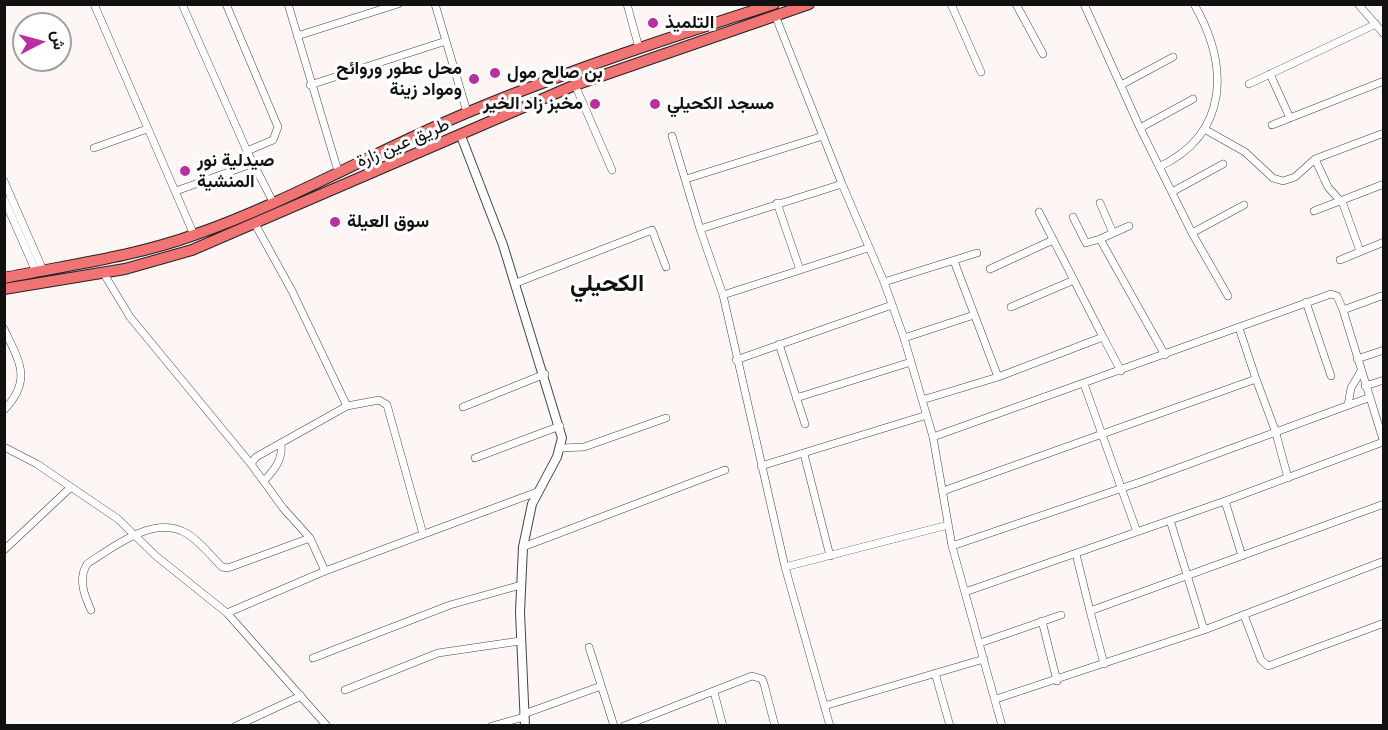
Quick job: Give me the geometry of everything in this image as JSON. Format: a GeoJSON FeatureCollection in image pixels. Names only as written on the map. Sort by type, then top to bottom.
{"type":"FeatureCollection","features":[{"type":"Feature","properties":{"kind":"main road","name":"طريق عين زارة"},"geometry":{"type":"LineString","coordinates":[[4,278],[122,256],[194,235],[273,202],[412,135],[501,98],[639,48],[774,10],[809,4]]}},
{"type":"Feature","properties":{"kind":"main road","name":"طريق عين زارة"},"geometry":{"type":"LineString","coordinates":[[4,289],[104,274],[182,253],[461,136],[574,85],[774,10]]}},
{"type":"Feature","properties":{"kind":"main road"},"geometry":{"type":"LineString","coordinates":[[501,98],[509,114]]}},
{"type":"Feature","properties":{"kind":"main road"},"geometry":{"type":"LineString","coordinates":[[412,135],[419,153]]}},
{"type":"Feature","properties":{"kind":"street"},"geometry":{"type":"LineString","coordinates":[[94,4],[194,235]]}},
{"type":"Feature","properties":{"kind":"street"},"geometry":{"type":"LineString","coordinates":[[182,4],[247,151],[273,202]]}},
{"type":"Feature","properties":{"kind":"street"},"geometry":{"type":"LineString","coordinates":[[226,4],[278,127],[273,140],[247,151]]}},
{"type":"Feature","properties":{"kind":"street"},"geometry":{"type":"LineString","coordinates":[[288,4],[310,85],[338,171]]}},
{"type":"Feature","properties":{"kind":"street"},"geometry":{"type":"LineString","coordinates":[[297,36],[398,4]]}},
{"type":"Feature","properties":{"kind":"street"},"geometry":{"type":"LineString","coordinates":[[435,4],[467,112]]}},
{"type":"Feature","properties":{"kind":"street"},"geometry":{"type":"LineString","coordinates":[[627,4],[639,48]]}},
{"type":"Feature","properties":{"kind":"street"},"geometry":{"type":"LineString","coordinates":[[951,4],[981,72]]}},
{"type":"Feature","properties":{"kind":"street"},"geometry":{"type":"LineString","coordinates":[[1016,4],[1043,54]]}},
{"type":"Feature","properties":{"kind":"street"},"geometry":{"type":"LineString","coordinates":[[1084,4],[1159,167],[1192,233],[1228,296]]}},
{"type":"Feature","properties":{"kind":"street"},"geometry":{"type":"LineString","coordinates":[[1159,167],[1184,152],[1206,130],[1213,113],[1216,64],[1209,32],[1194,4]]}},
{"type":"Feature","properties":{"kind":"street"},"geometry":{"type":"LineString","coordinates":[[1358,4],[1383,34]]}},
{"type":"Feature","properties":{"kind":"street"},"geometry":{"type":"LineString","coordinates":[[774,10],[842,184],[884,282],[904,338],[933,437],[952,546],[1002,726]]}},
{"type":"Feature","properties":{"kind":"street"},"geometry":{"type":"LineString","coordinates":[[1249,84],[1376,24]]}},
{"type":"Feature","properties":{"kind":"street"},"geometry":{"type":"LineString","coordinates":[[310,85],[446,41]]}},
{"type":"Feature","properties":{"kind":"street"},"geometry":{"type":"LineString","coordinates":[[1121,85],[1173,57]]}},
{"type":"Feature","properties":{"kind":"street"},"geometry":{"type":"LineString","coordinates":[[1270,74],[1290,118]]}},
{"type":"Feature","properties":{"kind":"street"},"geometry":{"type":"LineString","coordinates":[[1272,125],[1383,81]]}},
{"type":"Feature","properties":{"kind":"street"},"geometry":{"type":"LineString","coordinates":[[574,85],[612,170]]}},
{"type":"Feature","properties":{"kind":"street"},"geometry":{"type":"LineString","coordinates":[[1140,128],[1193,99]]}},
{"type":"Feature","properties":{"kind":"street"},"geometry":{"type":"LineString","coordinates":[[94,147],[147,129]]}},
{"type":"Feature","properties":{"kind":"street"},"geometry":{"type":"LineString","coordinates":[[1206,130],[1245,152],[1276,180],[1291,179],[1314,159],[1383,133]]}},
{"type":"Feature","properties":{"kind":"street"},"geometry":{"type":"LineString","coordinates":[[461,136],[516,284],[560,426],[561,448],[537,492],[526,525],[523,547],[520,641],[524,719]]}},
{"type":"Feature","properties":{"kind":"street"},"geometry":{"type":"LineString","coordinates":[[672,136],[723,295],[785,567],[830,726]]}},
{"type":"Feature","properties":{"kind":"street"},"geometry":{"type":"LineString","coordinates":[[686,179],[823,136]]}},
{"type":"Feature","properties":{"kind":"street"},"geometry":{"type":"LineString","coordinates":[[1314,159],[1328,186],[1341,201],[1360,251]]}},
{"type":"Feature","properties":{"kind":"street"},"geometry":{"type":"LineString","coordinates":[[176,191],[254,163]]}},
{"type":"Feature","properties":{"kind":"street"},"geometry":{"type":"LineString","coordinates":[[1172,192],[1223,164]]}},
{"type":"Feature","properties":{"kind":"street"},"geometry":{"type":"LineString","coordinates":[[4,181],[40,271]]}},
{"type":"Feature","properties":{"kind":"street"},"geometry":{"type":"LineString","coordinates":[[700,229],[842,184]]}},
{"type":"Feature","properties":{"kind":"street"},"geometry":{"type":"LineString","coordinates":[[1314,211],[1383,184]]}},
{"type":"Feature","properties":{"kind":"street"},"geometry":{"type":"LineString","coordinates":[[4,199],[40,271]]}},
{"type":"Feature","properties":{"kind":"street"},"geometry":{"type":"LineString","coordinates":[[777,203],[800,270]]}},
{"type":"Feature","properties":{"kind":"street"},"geometry":{"type":"LineString","coordinates":[[1100,203],[1113,233]]}},
{"type":"Feature","properties":{"kind":"street"},"geometry":{"type":"LineString","coordinates":[[1192,233],[1244,205]]}},
{"type":"Feature","properties":{"kind":"street"},"geometry":{"type":"LineString","coordinates":[[1040,212],[1121,371]]}},
{"type":"Feature","properties":{"kind":"street"},"geometry":{"type":"LineString","coordinates":[[1073,217],[1086,243],[1129,226]]}},
{"type":"Feature","properties":{"kind":"street"},"geometry":{"type":"LineString","coordinates":[[255,224],[292,291],[347,406]]}},
{"type":"Feature","properties":{"kind":"street"},"geometry":{"type":"LineString","coordinates":[[516,284],[652,230],[666,267]]}},
{"type":"Feature","properties":{"kind":"street"},"geometry":{"type":"LineString","coordinates":[[1100,239],[1165,356]]}},
{"type":"Feature","properties":{"kind":"street"},"geometry":{"type":"LineString","coordinates":[[990,269],[1053,240]]}},
{"type":"Feature","properties":{"kind":"street"},"geometry":{"type":"LineString","coordinates":[[1340,260],[1383,242]]}},
{"type":"Feature","properties":{"kind":"street"},"geometry":{"type":"LineString","coordinates":[[723,295],[868,248]]}},
{"type":"Feature","properties":{"kind":"street"},"geometry":{"type":"LineString","coordinates":[[884,282],[977,253]]}},
{"type":"Feature","properties":{"kind":"street"},"geometry":{"type":"LineString","coordinates":[[954,261],[998,377]]}},
{"type":"Feature","properties":{"kind":"street"},"geometry":{"type":"LineString","coordinates":[[104,274],[130,317],[251,464],[283,508],[310,538],[325,571]]}},
{"type":"Feature","properties":{"kind":"street"},"geometry":{"type":"LineString","coordinates":[[1011,308],[1074,280]]}},
{"type":"Feature","properties":{"kind":"street"},"geometry":{"type":"LineString","coordinates":[[933,437],[1165,356],[1306,302],[1334,294],[1343,310],[1368,398],[1383,440],[1225,501],[965,592]]}},
{"type":"Feature","properties":{"kind":"street"},"geometry":{"type":"LineString","coordinates":[[1343,310],[1383,295]]}},
{"type":"Feature","properties":{"kind":"street"},"geometry":{"type":"LineString","coordinates":[[1306,302],[1331,376]]}},
{"type":"Feature","properties":{"kind":"street"},"geometry":{"type":"LineString","coordinates":[[736,360],[892,305]]}},
{"type":"Feature","properties":{"kind":"street"},"geometry":{"type":"LineString","coordinates":[[904,338],[974,315]]}},
{"type":"Feature","properties":{"kind":"street"},"geometry":{"type":"LineString","coordinates":[[4,328],[22,371],[18,392],[4,410]]}},
{"type":"Feature","properties":{"kind":"street"},"geometry":{"type":"LineString","coordinates":[[1239,328],[1275,430],[1288,478]]}},
{"type":"Feature","properties":{"kind":"street"},"geometry":{"type":"LineString","coordinates":[[922,400],[998,377],[1102,337]]}},
{"type":"Feature","properties":{"kind":"street"},"geometry":{"type":"LineString","coordinates":[[779,344],[805,424]]}},
{"type":"Feature","properties":{"kind":"street"},"geometry":{"type":"LineString","coordinates":[[1357,359],[1383,350]]}},
{"type":"Feature","properties":{"kind":"street"},"geometry":{"type":"LineString","coordinates":[[796,398],[911,362]]}},
{"type":"Feature","properties":{"kind":"street"},"geometry":{"type":"LineString","coordinates":[[1348,405],[1351,388],[1360,371]]}},
{"type":"Feature","properties":{"kind":"street"},"geometry":{"type":"LineString","coordinates":[[463,407],[544,374]]}},
{"type":"Feature","properties":{"kind":"street"},"geometry":{"type":"LineString","coordinates":[[943,491],[1256,379]]}},
{"type":"Feature","properties":{"kind":"street"},"geometry":{"type":"LineString","coordinates":[[1365,386],[1383,380]]}},
{"type":"Feature","properties":{"kind":"street"},"geometry":{"type":"LineString","coordinates":[[1084,384],[1137,532]]}},
{"type":"Feature","properties":{"kind":"street"},"geometry":{"type":"LineString","coordinates":[[952,546],[1368,398]]}},
{"type":"Feature","properties":{"kind":"street"},"geometry":{"type":"LineString","coordinates":[[251,464],[256,457],[347,406],[379,400],[387,405],[423,534]]}},
{"type":"Feature","properties":{"kind":"street"},"geometry":{"type":"LineString","coordinates":[[761,466],[927,415]]}},
{"type":"Feature","properties":{"kind":"street"},"geometry":{"type":"LineString","coordinates":[[561,448],[584,447],[666,418]]}},
{"type":"Feature","properties":{"kind":"street"},"geometry":{"type":"LineString","coordinates":[[475,458],[560,426]]}},
{"type":"Feature","properties":{"kind":"street"},"geometry":{"type":"LineString","coordinates":[[264,481],[275,470],[282,453],[281,444]]}},
{"type":"Feature","properties":{"kind":"street"},"geometry":{"type":"LineString","coordinates":[[4,447],[25,456],[118,519],[227,613],[327,726]]}},
{"type":"Feature","properties":{"kind":"street"},"geometry":{"type":"LineString","coordinates":[[804,454],[830,556]]}},
{"type":"Feature","properties":{"kind":"street"},"geometry":{"type":"LineString","coordinates":[[523,547],[725,470]]}},
{"type":"Feature","properties":{"kind":"street"},"geometry":{"type":"LineString","coordinates":[[4,550],[71,487]]}},
{"type":"Feature","properties":{"kind":"street"},"geometry":{"type":"LineString","coordinates":[[227,613],[325,571],[537,492]]}},
{"type":"Feature","properties":{"kind":"street"},"geometry":{"type":"LineString","coordinates":[[1225,501],[1242,556]]}},
{"type":"Feature","properties":{"kind":"street"},"geometry":{"type":"LineString","coordinates":[[1090,611],[1383,504]]}},
{"type":"Feature","properties":{"kind":"street"},"geometry":{"type":"LineString","coordinates":[[1170,520],[1204,630]]}},
{"type":"Feature","properties":{"kind":"street"},"geometry":{"type":"LineString","coordinates":[[785,567],[948,525]]}},
{"type":"Feature","properties":{"kind":"street"},"geometry":{"type":"LineString","coordinates":[[91,610],[84,595],[83,570],[87,564],[133,534],[171,528],[186,533],[222,567],[228,568],[310,538]]}},
{"type":"Feature","properties":{"kind":"street"},"geometry":{"type":"LineString","coordinates":[[1076,554],[1104,664]]}},
{"type":"Feature","properties":{"kind":"street"},"geometry":{"type":"LineString","coordinates":[[996,699],[1057,681],[1204,630],[1383,561]]}},
{"type":"Feature","properties":{"kind":"street"},"geometry":{"type":"LineString","coordinates":[[313,658],[450,605],[521,585]]}},
{"type":"Feature","properties":{"kind":"street"},"geometry":{"type":"LineString","coordinates":[[980,643],[1061,615]]}},
{"type":"Feature","properties":{"kind":"street"},"geometry":{"type":"LineString","coordinates":[[1244,615],[1261,660],[1268,666],[1383,623]]}},
{"type":"Feature","properties":{"kind":"street"},"geometry":{"type":"LineString","coordinates":[[1042,621],[1057,681]]}},
{"type":"Feature","properties":{"kind":"street"},"geometry":{"type":"LineString","coordinates":[[345,690],[438,653],[520,641]]}},
{"type":"Feature","properties":{"kind":"street"},"geometry":{"type":"LineString","coordinates":[[589,646],[614,726]]}},
{"type":"Feature","properties":{"kind":"street"},"geometry":{"type":"LineString","coordinates":[[824,706],[984,659]]}},
{"type":"Feature","properties":{"kind":"street"},"geometry":{"type":"LineString","coordinates":[[935,673],[950,726]]}},
{"type":"Feature","properties":{"kind":"street"},"geometry":{"type":"LineString","coordinates":[[624,726],[758,676],[764,684],[775,726]]}},
{"type":"Feature","properties":{"kind":"street"},"geometry":{"type":"LineString","coordinates":[[492,726],[524,719],[601,686]]}},
{"type":"Feature","properties":{"kind":"street"},"geometry":{"type":"LineString","coordinates":[[714,692],[723,726]]}},
{"type":"Feature","properties":{"kind":"street"},"geometry":{"type":"LineString","coordinates":[[236,726],[301,696]]}},
{"type":"Feature","properties":{"kind":"place","name":"التلميذ"},"geometry":{"type":"Point","coordinates":[653,23]}},
{"type":"Feature","properties":{"kind":"place","name":"بن صالح مول"},"geometry":{"type":"Point","coordinates":[495,73]}},
{"type":"Feature","properties":{"kind":"place","name":"محل عطور وروائح ومواد زينة"},"geometry":{"type":"Point","coordinates":[474,79]}},
{"type":"Feature","properties":{"kind":"place","name":"مخبز زاد الخير"},"geometry":{"type":"Point","coordinates":[595,104]}},
{"type":"Feature","properties":{"kind":"place","name":"مسجد الكحيلي"},"geometry":{"type":"Point","coordinates":[655,104]}},
{"type":"Feature","properties":{"kind":"place","name":"صيدلية نور المنشية"},"geometry":{"type":"Point","coordinates":[185,171]}},
{"type":"Feature","properties":{"kind":"place","name":"سوق العيلة"},"geometry":{"type":"Point","coordinates":[335,222]}},
{"type":"Feature","properties":{"kind":"district","name":"الكحيلي"},"geometry":{"type":"Point","coordinates":[607,284]}}]}
